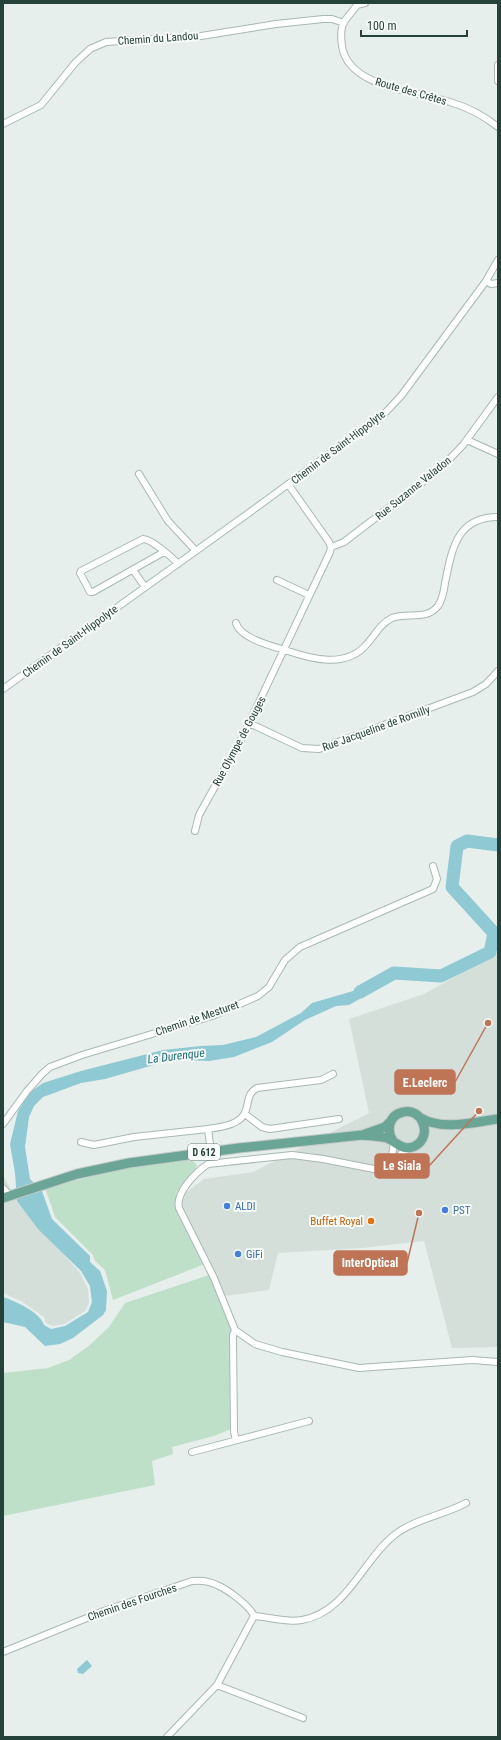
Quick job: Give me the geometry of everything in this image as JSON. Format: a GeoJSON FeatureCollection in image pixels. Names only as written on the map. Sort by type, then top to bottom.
{"type":"FeatureCollection","features":[{"type":"Feature","properties":{"kind":"main road"},"geometry":{"type":"LineString","coordinates":[[454,1124],[431,1132],[423,1137],[416,1145],[409,1148],[400,1146],[394,1142],[389,1132],[391,1121],[397,1114],[407,1112],[416,1114],[432,1123],[454,1124],[498,1119]]}},
{"type":"Feature","properties":{"kind":"main road"},"geometry":{"type":"LineString","coordinates":[[421,1118],[425,1127],[423,1137]]}},
{"type":"Feature","properties":{"kind":"main road","name":"D 612"},"geometry":{"type":"LineString","coordinates":[[362,1135],[384,1127],[391,1121]]}},
{"type":"Feature","properties":{"kind":"main road","name":"D 612"},"geometry":{"type":"LineString","coordinates":[[8,1194],[122,1164],[211,1152],[362,1135],[386,1138],[394,1142]]}},
{"type":"Feature","properties":{"kind":"street","name":"Route des Crêtes"},"geometry":{"type":"LineString","coordinates":[[365,3],[357,5],[344,23],[341,36],[342,49],[347,61],[359,73],[377,82],[460,105],[498,127]]}},
{"type":"Feature","properties":{"kind":"street","name":"Chemin du Landou"},"geometry":{"type":"LineString","coordinates":[[3,124],[41,105],[74,63],[90,49],[106,42],[201,36],[276,24],[323,19],[332,19],[344,23]]}},
{"type":"Feature","properties":{"kind":"street"},"geometry":{"type":"LineString","coordinates":[[498,65],[498,81]]}},
{"type":"Feature","properties":{"kind":"street","name":"Chemin de Saint-Hippolyte"},"geometry":{"type":"LineString","coordinates":[[3,689],[196,551],[379,418],[393,406],[486,281],[498,260]]}},
{"type":"Feature","properties":{"kind":"street"},"geometry":{"type":"LineString","coordinates":[[486,281],[491,284],[498,283]]}},
{"type":"Feature","properties":{"kind":"street","name":"Rue Suzanne Valadon"},"geometry":{"type":"LineString","coordinates":[[331,547],[344,542],[442,467],[467,440],[498,397]]}},
{"type":"Feature","properties":{"kind":"street"},"geometry":{"type":"LineString","coordinates":[[467,440],[498,454]]}},
{"type":"Feature","properties":{"kind":"street"},"geometry":{"type":"LineString","coordinates":[[139,474],[168,521],[196,551]]}},
{"type":"Feature","properties":{"kind":"street"},"geometry":{"type":"LineString","coordinates":[[288,484],[331,547]]}},
{"type":"Feature","properties":{"kind":"street"},"geometry":{"type":"LineString","coordinates":[[236,623],[238,628],[243,633],[271,646],[315,659],[339,659],[360,651],[381,626],[391,619],[422,615],[431,612],[440,602],[452,551],[460,534],[468,526],[480,520],[498,517]]}},
{"type":"Feature","properties":{"kind":"street"},"geometry":{"type":"LineString","coordinates":[[164,552],[93,592],[90,592],[80,573],[81,571],[143,539],[148,540],[164,552],[178,564]]}},
{"type":"Feature","properties":{"kind":"street","name":"Rue Olympe de Gouges"},"geometry":{"type":"LineString","coordinates":[[195,831],[199,815],[249,723],[331,547]]}},
{"type":"Feature","properties":{"kind":"street"},"geometry":{"type":"LineString","coordinates":[[135,568],[146,587]]}},
{"type":"Feature","properties":{"kind":"street"},"geometry":{"type":"LineString","coordinates":[[276,580],[309,595]]}},
{"type":"Feature","properties":{"kind":"street","name":"Rue Jacqueline de Romilly"},"geometry":{"type":"LineString","coordinates":[[249,723],[302,748],[319,749],[473,692],[486,684],[498,671]]}},
{"type":"Feature","properties":{"kind":"street","name":"Chemin de Mesturet"},"geometry":{"type":"LineString","coordinates":[[3,1124],[27,1091],[43,1073],[50,1068],[82,1055],[212,1016],[258,996],[269,987],[285,960],[306,944],[365,920],[433,888],[437,879],[433,866]]}},
{"type":"Feature","properties":{"kind":"street"},"geometry":{"type":"LineString","coordinates":[[81,1142],[94,1145],[134,1137],[208,1129],[231,1124],[239,1120],[245,1114],[249,1096],[256,1088],[321,1080],[333,1074]]}},
{"type":"Feature","properties":{"kind":"street"},"geometry":{"type":"LineString","coordinates":[[245,1114],[262,1127],[270,1129],[339,1119]]}},
{"type":"Feature","properties":{"kind":"street"},"geometry":{"type":"LineString","coordinates":[[208,1129],[211,1152]]}},
{"type":"Feature","properties":{"kind":"street"},"geometry":{"type":"LineString","coordinates":[[391,1163],[394,1142]]}},
{"type":"Feature","properties":{"kind":"street"},"geometry":{"type":"LineString","coordinates":[[409,1148],[387,1167],[379,1170],[315,1157],[292,1155],[208,1164],[201,1169],[179,1196],[178,1204],[180,1212],[196,1240],[214,1278],[235,1330],[248,1340],[264,1348],[352,1367],[370,1368],[472,1360],[498,1362]]}},
{"type":"Feature","properties":{"kind":"street"},"geometry":{"type":"LineString","coordinates":[[235,1330],[233,1335],[234,1432],[236,1440]]}},
{"type":"Feature","properties":{"kind":"street"},"geometry":{"type":"LineString","coordinates":[[192,1452],[309,1421]]}},
{"type":"Feature","properties":{"kind":"street"},"geometry":{"type":"LineString","coordinates":[[168,1737],[217,1685],[254,1616],[301,1620],[317,1615],[342,1597],[359,1578],[380,1549],[397,1533],[421,1520],[451,1510],[466,1502]]}},
{"type":"Feature","properties":{"kind":"street","name":"Chemin des Fourches"},"geometry":{"type":"LineString","coordinates":[[3,1652],[104,1611],[192,1581],[206,1581],[223,1587],[248,1607],[254,1616]]}},
{"type":"Feature","properties":{"kind":"street"},"geometry":{"type":"LineString","coordinates":[[217,1685],[303,1718]]}},
{"type":"Feature","properties":{"kind":"shaded area"},"geometry":{"type":"Polygon","coordinates":[[[498,953],[498,1347],[452,1348],[424,1241],[362,1248],[278,1253],[269,1290],[225,1296],[182,1207],[181,1199],[184,1194],[204,1179],[253,1172],[369,1113],[349,1019],[424,994],[498,953]]]}},
{"type":"Feature","properties":{"kind":"shaded area"},"geometry":{"type":"Polygon","coordinates":[[[3,1175],[17,1201],[80,1273],[88,1289],[89,1303],[85,1311],[64,1324],[52,1326],[46,1323],[44,1317],[21,1301],[3,1293],[3,1175]]]}},
{"type":"Feature","properties":{"kind":"green space"},"geometry":{"type":"Polygon","coordinates":[[[188,1160],[197,1165],[177,1192],[175,1201],[177,1212],[205,1264],[113,1300],[105,1270],[95,1261],[93,1255],[55,1217],[45,1188],[121,1169],[188,1160]]]}},
{"type":"Feature","properties":{"kind":"green space"},"geometry":{"type":"Polygon","coordinates":[[[209,1275],[231,1328],[231,1429],[214,1436],[172,1447],[173,1454],[152,1461],[155,1485],[3,1516],[3,1373],[48,1368],[69,1360],[90,1345],[109,1327],[125,1303],[209,1275]]]}},
{"type":"Feature","properties":{"kind":"water"},"geometry":{"type":"Polygon","coordinates":[[[379,980],[363,997],[349,1005],[336,1006],[305,1020],[272,1042],[234,1057],[209,1061],[183,1060],[164,1062],[105,1079],[81,1083],[43,1097],[34,1106],[29,1117],[25,1147],[30,1179],[42,1191],[52,1219],[90,1256],[90,1262],[100,1271],[107,1291],[106,1310],[103,1315],[73,1338],[60,1344],[45,1346],[25,1327],[3,1322],[3,1297],[32,1311],[42,1320],[44,1325],[51,1329],[65,1326],[88,1312],[92,1302],[90,1286],[81,1271],[38,1229],[17,1201],[15,1173],[10,1144],[18,1111],[29,1093],[43,1083],[81,1071],[163,1050],[223,1045],[256,1037],[301,1013],[312,1003],[360,989],[379,980]]]}},
{"type":"Feature","properties":{"kind":"water"},"geometry":{"type":"Polygon","coordinates":[[[87,1660],[92,1666],[83,1674],[78,1673],[77,1669],[87,1660]]]}},
{"type":"Feature","properties":{"kind":"waterway","name":"La Durenque"},"geometry":{"type":"LineString","coordinates":[[360,992],[394,973],[441,976],[490,952],[494,933],[452,887],[457,846],[467,841],[498,845]]}},
{"type":"Feature","properties":{"kind":"place","name":"E.Leclerc"},"geometry":{"type":"Point","coordinates":[488,1023]}},
{"type":"Feature","properties":{"kind":"place","name":"Le Siala"},"geometry":{"type":"Point","coordinates":[479,1111]}},
{"type":"Feature","properties":{"kind":"place","name":"ALDI"},"geometry":{"type":"Point","coordinates":[227,1206]}},
{"type":"Feature","properties":{"kind":"place","name":"PST"},"geometry":{"type":"Point","coordinates":[445,1210]}},
{"type":"Feature","properties":{"kind":"place","name":"InterOptical"},"geometry":{"type":"Point","coordinates":[419,1213]}},
{"type":"Feature","properties":{"kind":"place","name":"Buffet Royal"},"geometry":{"type":"Point","coordinates":[371,1221]}},
{"type":"Feature","properties":{"kind":"place","name":"GiFi"},"geometry":{"type":"Point","coordinates":[238,1254]}}]}
